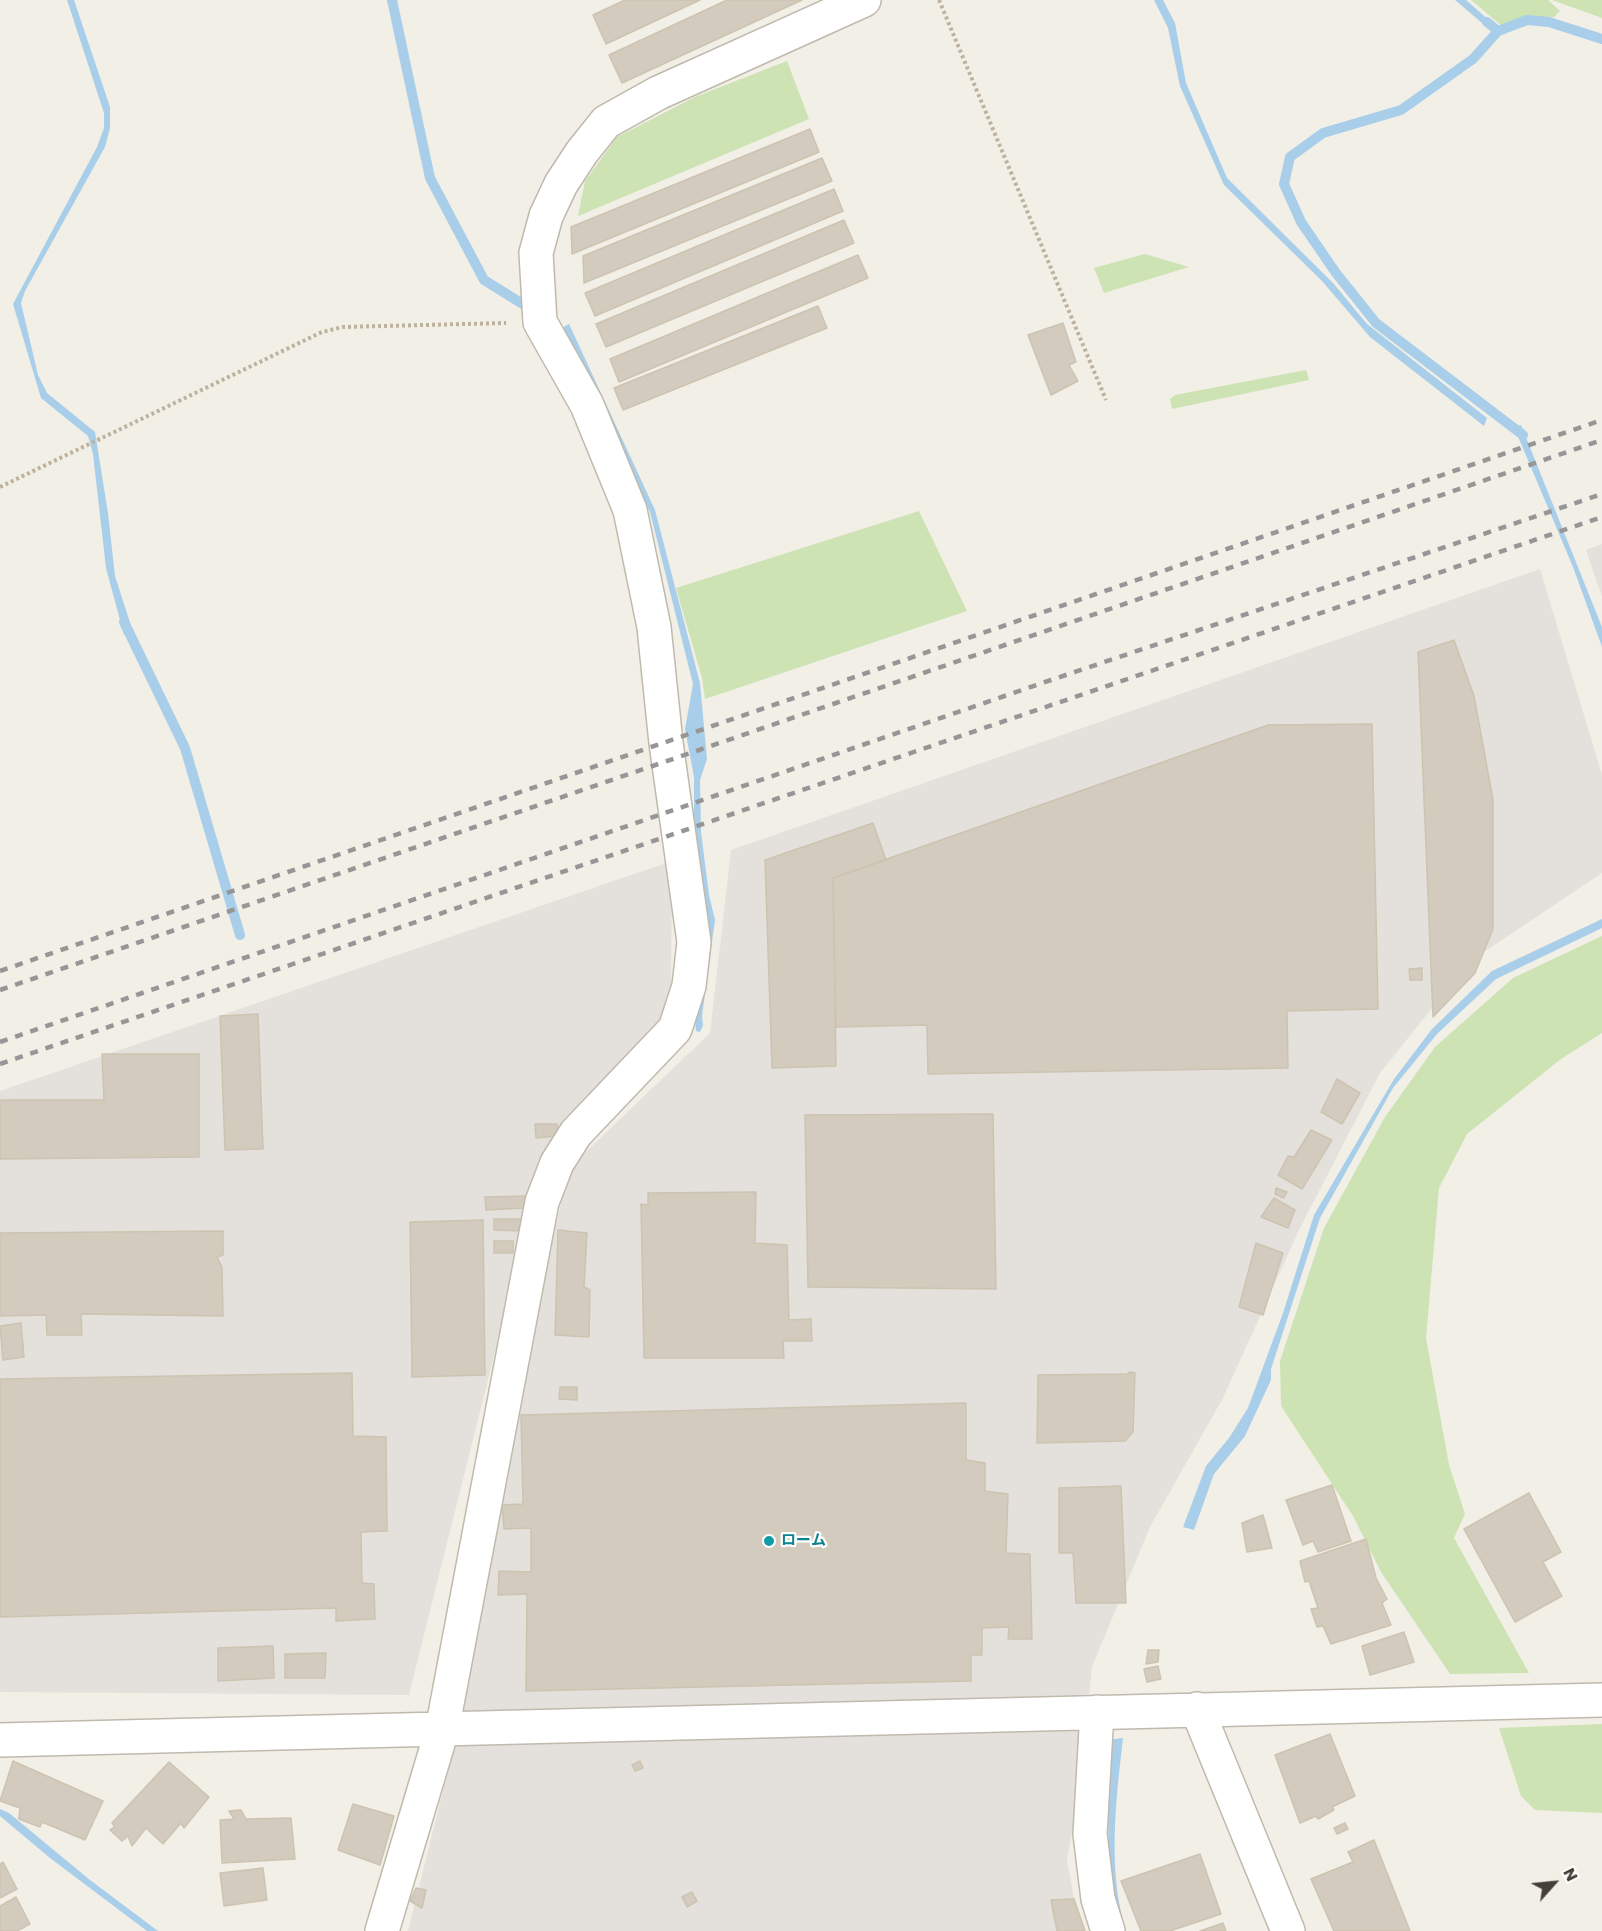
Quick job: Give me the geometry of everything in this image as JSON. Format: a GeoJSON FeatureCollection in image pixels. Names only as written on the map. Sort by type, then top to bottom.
{"type":"FeatureCollection","features":[{"type":"Feature","properties":{"kind":"street"},"geometry":{"type":"LineString","coordinates":[[382,1931],[442,1730],[542,1202],[556,1163],[576,1133],[675,1029],[689,987],[694,942],[666,743],[654,627],[630,510],[588,405],[540,322],[536,253],[546,216],[582,152],[606,122],[658,93],[864,0]]}},
{"type":"Feature","properties":{"kind":"street"},"geometry":{"type":"LineString","coordinates":[[0,1740],[1602,1700]]}},
{"type":"Feature","properties":{"kind":"street"},"geometry":{"type":"LineString","coordinates":[[1197,1709],[1288,1931]]}},
{"type":"Feature","properties":{"kind":"street"},"geometry":{"type":"LineString","coordinates":[[1097,1712],[1090,1834],[1098,1899],[1108,1931]]}},
{"type":"Feature","properties":{"kind":"path"},"geometry":{"type":"LineString","coordinates":[[939,0],[1106,400]]}},
{"type":"Feature","properties":{"kind":"path"},"geometry":{"type":"LineString","coordinates":[[0,487],[321,332],[343,327],[540,322]]}},
{"type":"Feature","properties":{"kind":"shaded area"},"geometry":{"type":"Polygon","coordinates":[[[1602,544],[1602,597],[1586,550],[1602,544]]]}},
{"type":"Feature","properties":{"kind":"shaded area"},"geometry":{"type":"Polygon","coordinates":[[[1540,569],[1602,775],[1602,873],[1469,962],[1380,1073],[1299,1230],[1223,1398],[1150,1527],[1092,1667],[1075,1817],[1067,1859],[1074,1899],[1085,1931],[408,1931],[464,1707],[532,1330],[569,1168],[710,1033],[731,850],[1540,569]]]}},
{"type":"Feature","properties":{"kind":"shaded area"},"geometry":{"type":"Polygon","coordinates":[[[672,861],[671,987],[667,1017],[566,1117],[538,1180],[409,1695],[0,1692],[0,1091],[672,861]]]}},
{"type":"Feature","properties":{"kind":"green space"},"geometry":{"type":"Polygon","coordinates":[[[1471,0],[1548,0],[1560,11],[1554,17],[1527,17],[1502,26],[1471,0]]]}},
{"type":"Feature","properties":{"kind":"green space"},"geometry":{"type":"Polygon","coordinates":[[[1552,0],[1602,0],[1602,18],[1552,0]]]}},
{"type":"Feature","properties":{"kind":"green space"},"geometry":{"type":"Polygon","coordinates":[[[787,61],[809,119],[578,216],[585,181],[617,137],[695,97],[787,61]]]}},
{"type":"Feature","properties":{"kind":"green space"},"geometry":{"type":"Polygon","coordinates":[[[1145,254],[1189,267],[1104,293],[1094,268],[1145,254]]]}},
{"type":"Feature","properties":{"kind":"green space"},"geometry":{"type":"Polygon","coordinates":[[[1306,370],[1309,380],[1172,409],[1170,399],[1175,395],[1306,370]]]}},
{"type":"Feature","properties":{"kind":"green space"},"geometry":{"type":"Polygon","coordinates":[[[919,511],[967,611],[705,699],[702,678],[676,588],[919,511]]]}},
{"type":"Feature","properties":{"kind":"green space"},"geometry":{"type":"Polygon","coordinates":[[[1602,936],[1602,1033],[1561,1059],[1467,1134],[1439,1188],[1426,1338],[1449,1465],[1465,1514],[1454,1538],[1529,1673],[1450,1674],[1381,1572],[1353,1516],[1281,1406],[1280,1361],[1324,1228],[1385,1117],[1435,1047],[1513,978],[1602,936]]]}},
{"type":"Feature","properties":{"kind":"green space"},"geometry":{"type":"Polygon","coordinates":[[[1602,1724],[1602,1813],[1535,1810],[1521,1796],[1499,1728],[1602,1724]]]}},
{"type":"Feature","properties":{"kind":"water"},"geometry":{"type":"Polygon","coordinates":[[[67,0],[74,0],[110,107],[110,128],[105,147],[25,291],[21,303],[38,375],[47,393],[95,432],[115,576],[133,632],[124,635],[106,568],[93,454],[88,436],[41,398],[13,304],[97,147],[104,128],[104,113],[67,0]]]}},
{"type":"Feature","properties":{"kind":"water"},"geometry":{"type":"Polygon","coordinates":[[[1154,0],[1163,0],[1175,23],[1186,83],[1227,178],[1333,283],[1367,324],[1487,418],[1484,426],[1370,337],[1322,281],[1224,185],[1180,86],[1168,28],[1154,0]]]}},
{"type":"Feature","properties":{"kind":"water"},"geometry":{"type":"Polygon","coordinates":[[[1455,0],[1466,0],[1499,29],[1495,34],[1455,0]]]}},
{"type":"Feature","properties":{"kind":"water"},"geometry":{"type":"Polygon","coordinates":[[[569,324],[655,510],[700,683],[707,759],[700,780],[701,832],[709,895],[715,920],[702,1016],[703,1025],[700,1032],[696,1031],[695,1020],[708,954],[694,841],[694,777],[685,729],[693,684],[650,512],[562,328],[569,324]]]}},
{"type":"Feature","properties":{"kind":"water"},"geometry":{"type":"Polygon","coordinates":[[[1521,425],[1602,627],[1602,647],[1573,567],[1514,427],[1521,425]]]}},
{"type":"Feature","properties":{"kind":"water"},"geometry":{"type":"Polygon","coordinates":[[[1602,919],[1602,928],[1496,979],[1437,1034],[1393,1088],[1320,1218],[1271,1369],[1271,1380],[1245,1436],[1214,1474],[1194,1530],[1183,1527],[1206,1466],[1229,1438],[1248,1408],[1283,1313],[1314,1215],[1394,1079],[1432,1029],[1492,971],[1602,919]]]}},
{"type":"Feature","properties":{"kind":"water"},"geometry":{"type":"Polygon","coordinates":[[[1123,1738],[1116,1810],[1115,1859],[1120,1908],[1126,1931],[1118,1931],[1109,1883],[1107,1740],[1123,1738]]]}},
{"type":"Feature","properties":{"kind":"water"},"geometry":{"type":"Polygon","coordinates":[[[0,1809],[9,1813],[90,1880],[158,1931],[147,1931],[50,1858],[0,1816],[0,1809]]]}},
{"type":"Feature","properties":{"kind":"building"},"geometry":{"type":"Polygon","coordinates":[[[625,0],[700,0],[606,44],[593,15],[625,0]]]}},
{"type":"Feature","properties":{"kind":"building"},"geometry":{"type":"Polygon","coordinates":[[[727,0],[802,0],[622,83],[609,55],[727,0]]]}},
{"type":"Feature","properties":{"kind":"building"},"geometry":{"type":"Polygon","coordinates":[[[810,129],[819,152],[572,254],[571,227],[810,129]]]}},
{"type":"Feature","properties":{"kind":"building"},"geometry":{"type":"Polygon","coordinates":[[[822,158],[832,181],[584,283],[583,256],[822,158]]]}},
{"type":"Feature","properties":{"kind":"building"},"geometry":{"type":"Polygon","coordinates":[[[834,189],[843,211],[595,316],[585,293],[834,189]]]}},
{"type":"Feature","properties":{"kind":"building"},"geometry":{"type":"Polygon","coordinates":[[[844,220],[854,243],[606,347],[596,324],[844,220]]]}},
{"type":"Feature","properties":{"kind":"building"},"geometry":{"type":"Polygon","coordinates":[[[858,255],[868,278],[619,382],[610,359],[858,255]]]}},
{"type":"Feature","properties":{"kind":"building"},"geometry":{"type":"Polygon","coordinates":[[[818,306],[827,328],[623,410],[614,388],[818,306]]]}},
{"type":"Feature","properties":{"kind":"building"},"geometry":{"type":"Polygon","coordinates":[[[1063,323],[1076,362],[1069,365],[1078,381],[1051,395],[1028,335],[1063,323]]]}},
{"type":"Feature","properties":{"kind":"building"},"geometry":{"type":"Polygon","coordinates":[[[1454,640],[1474,696],[1493,800],[1493,929],[1475,973],[1433,1017],[1418,652],[1454,640]]]}},
{"type":"Feature","properties":{"kind":"building"},"geometry":{"type":"Polygon","coordinates":[[[1372,724],[1378,1009],[1287,1011],[1288,1068],[928,1074],[927,1025],[836,1027],[833,878],[1268,725],[1372,724]]]}},
{"type":"Feature","properties":{"kind":"building"},"geometry":{"type":"Polygon","coordinates":[[[873,823],[886,860],[833,878],[836,1066],[772,1068],[765,860],[873,823]]]}},
{"type":"Feature","properties":{"kind":"building"},"geometry":{"type":"Polygon","coordinates":[[[1422,968],[1422,980],[1410,980],[1409,969],[1422,968]]]}},
{"type":"Feature","properties":{"kind":"building"},"geometry":{"type":"Polygon","coordinates":[[[258,1014],[263,1149],[225,1150],[220,1016],[258,1014]]]}},
{"type":"Feature","properties":{"kind":"building"},"geometry":{"type":"Polygon","coordinates":[[[102,1054],[199,1054],[199,1157],[0,1159],[0,1100],[104,1100],[102,1054]]]}},
{"type":"Feature","properties":{"kind":"building"},"geometry":{"type":"Polygon","coordinates":[[[1337,1079],[1360,1093],[1342,1124],[1321,1112],[1337,1079]]]}},
{"type":"Feature","properties":{"kind":"building"},"geometry":{"type":"Polygon","coordinates":[[[993,1114],[996,1289],[808,1287],[805,1115],[993,1114]]]}},
{"type":"Feature","properties":{"kind":"building"},"geometry":{"type":"Polygon","coordinates":[[[535,1124],[557,1124],[558,1136],[536,1138],[535,1124]]]}},
{"type":"Feature","properties":{"kind":"building"},"geometry":{"type":"Polygon","coordinates":[[[1311,1130],[1332,1140],[1302,1189],[1278,1175],[1288,1156],[1294,1157],[1311,1130]]]}},
{"type":"Feature","properties":{"kind":"building"},"geometry":{"type":"Polygon","coordinates":[[[1276,1188],[1287,1192],[1284,1198],[1275,1194],[1276,1188]]]}},
{"type":"Feature","properties":{"kind":"building"},"geometry":{"type":"Polygon","coordinates":[[[756,1192],[755,1243],[787,1245],[789,1320],[811,1319],[812,1341],[783,1341],[784,1358],[644,1358],[641,1204],[648,1205],[648,1193],[756,1192]]]}},
{"type":"Feature","properties":{"kind":"building"},"geometry":{"type":"Polygon","coordinates":[[[526,1196],[526,1208],[486,1210],[485,1197],[526,1196]]]}},
{"type":"Feature","properties":{"kind":"building"},"geometry":{"type":"Polygon","coordinates":[[[1274,1198],[1295,1210],[1288,1228],[1261,1217],[1274,1198]]]}},
{"type":"Feature","properties":{"kind":"building"},"geometry":{"type":"Polygon","coordinates":[[[494,1219],[522,1219],[521,1231],[494,1230],[494,1219]]]}},
{"type":"Feature","properties":{"kind":"building"},"geometry":{"type":"Polygon","coordinates":[[[483,1220],[485,1375],[412,1377],[410,1222],[483,1220]]]}},
{"type":"Feature","properties":{"kind":"building"},"geometry":{"type":"Polygon","coordinates":[[[558,1230],[587,1233],[584,1287],[590,1290],[589,1337],[555,1335],[558,1230]]]}},
{"type":"Feature","properties":{"kind":"building"},"geometry":{"type":"Polygon","coordinates":[[[223,1231],[223,1255],[217,1257],[222,1267],[223,1316],[81,1314],[82,1335],[47,1335],[46,1315],[0,1316],[0,1233],[223,1231]]]}},
{"type":"Feature","properties":{"kind":"building"},"geometry":{"type":"Polygon","coordinates":[[[494,1241],[513,1241],[513,1253],[494,1253],[494,1241]]]}},
{"type":"Feature","properties":{"kind":"building"},"geometry":{"type":"Polygon","coordinates":[[[1256,1243],[1283,1253],[1263,1315],[1239,1307],[1256,1243]]]}},
{"type":"Feature","properties":{"kind":"building"},"geometry":{"type":"Polygon","coordinates":[[[21,1323],[24,1357],[3,1360],[0,1326],[21,1323]]]}},
{"type":"Feature","properties":{"kind":"building"},"geometry":{"type":"Polygon","coordinates":[[[352,1373],[353,1436],[386,1437],[387,1531],[361,1532],[362,1583],[374,1584],[375,1619],[336,1621],[336,1608],[0,1617],[0,1379],[352,1373]]]}},
{"type":"Feature","properties":{"kind":"building"},"geometry":{"type":"Polygon","coordinates":[[[1135,1373],[1133,1432],[1125,1441],[1037,1443],[1038,1375],[1127,1374],[1135,1373]]]}},
{"type":"Feature","properties":{"kind":"building"},"geometry":{"type":"Polygon","coordinates":[[[560,1387],[577,1387],[577,1400],[559,1399],[560,1387]]]}},
{"type":"Feature","properties":{"kind":"building","name":"ローム"},"geometry":{"type":"Polygon","coordinates":[[[966,1403],[966,1460],[985,1463],[985,1491],[1008,1494],[1006,1553],[1030,1554],[1032,1639],[1008,1639],[1009,1627],[982,1628],[982,1655],[971,1655],[971,1681],[526,1691],[527,1594],[498,1595],[499,1571],[531,1572],[531,1528],[504,1529],[502,1505],[523,1504],[521,1415],[966,1403]]]}},
{"type":"Feature","properties":{"kind":"building"},"geometry":{"type":"Polygon","coordinates":[[[1332,1485],[1351,1541],[1318,1552],[1313,1541],[1303,1545],[1286,1500],[1332,1485]]]}},
{"type":"Feature","properties":{"kind":"building"},"geometry":{"type":"Polygon","coordinates":[[[1121,1486],[1126,1603],[1076,1603],[1073,1553],[1059,1553],[1059,1488],[1121,1486]]]}},
{"type":"Feature","properties":{"kind":"building"},"geometry":{"type":"Polygon","coordinates":[[[1529,1493],[1561,1552],[1543,1562],[1562,1596],[1515,1622],[1464,1529],[1529,1493]]]}},
{"type":"Feature","properties":{"kind":"building"},"geometry":{"type":"Polygon","coordinates":[[[1263,1515],[1272,1548],[1247,1552],[1242,1523],[1263,1515]]]}},
{"type":"Feature","properties":{"kind":"building"},"geometry":{"type":"Polygon","coordinates":[[[1366,1539],[1376,1578],[1387,1599],[1382,1603],[1391,1625],[1331,1644],[1323,1626],[1317,1627],[1311,1609],[1318,1608],[1309,1581],[1305,1582],[1300,1561],[1366,1539]]]}},
{"type":"Feature","properties":{"kind":"building"},"geometry":{"type":"Polygon","coordinates":[[[1404,1632],[1414,1662],[1370,1675],[1362,1646],[1404,1632]]]}},
{"type":"Feature","properties":{"kind":"building"},"geometry":{"type":"Polygon","coordinates":[[[273,1646],[274,1678],[218,1681],[218,1648],[273,1646]]]}},
{"type":"Feature","properties":{"kind":"building"},"geometry":{"type":"Polygon","coordinates":[[[1148,1650],[1159,1650],[1158,1662],[1146,1664],[1148,1650]]]}},
{"type":"Feature","properties":{"kind":"building"},"geometry":{"type":"Polygon","coordinates":[[[326,1653],[325,1678],[285,1678],[285,1654],[326,1653]]]}},
{"type":"Feature","properties":{"kind":"building"},"geometry":{"type":"Polygon","coordinates":[[[1158,1666],[1161,1679],[1147,1682],[1144,1669],[1158,1666]]]}},
{"type":"Feature","properties":{"kind":"building"},"geometry":{"type":"Polygon","coordinates":[[[1330,1734],[1355,1796],[1332,1807],[1334,1810],[1318,1819],[1316,1816],[1300,1823],[1275,1755],[1330,1734]]]}},
{"type":"Feature","properties":{"kind":"building"},"geometry":{"type":"Polygon","coordinates":[[[13,1761],[103,1801],[85,1840],[42,1822],[40,1827],[19,1819],[20,1808],[0,1801],[13,1761]]]}},
{"type":"Feature","properties":{"kind":"building"},"geometry":{"type":"Polygon","coordinates":[[[640,1761],[643,1768],[635,1771],[632,1765],[640,1761]]]}},
{"type":"Feature","properties":{"kind":"building"},"geometry":{"type":"Polygon","coordinates":[[[169,1762],[209,1797],[184,1828],[181,1823],[163,1844],[146,1828],[132,1846],[128,1836],[122,1841],[110,1830],[115,1827],[112,1823],[169,1762]]]}},
{"type":"Feature","properties":{"kind":"building"},"geometry":{"type":"Polygon","coordinates":[[[353,1804],[394,1816],[380,1865],[338,1850],[353,1804]]]}},
{"type":"Feature","properties":{"kind":"building"},"geometry":{"type":"Polygon","coordinates":[[[241,1810],[246,1819],[291,1818],[295,1859],[222,1863],[220,1820],[234,1819],[229,1811],[241,1810]]]}},
{"type":"Feature","properties":{"kind":"building"},"geometry":{"type":"Polygon","coordinates":[[[1345,1823],[1348,1829],[1337,1834],[1334,1828],[1345,1823]]]}},
{"type":"Feature","properties":{"kind":"building"},"geometry":{"type":"Polygon","coordinates":[[[1374,1840],[1410,1931],[1334,1931],[1311,1879],[1353,1862],[1348,1852],[1374,1840]]]}},
{"type":"Feature","properties":{"kind":"building"},"geometry":{"type":"Polygon","coordinates":[[[1200,1854],[1221,1914],[1170,1931],[1141,1931],[1121,1881],[1200,1854]]]}},
{"type":"Feature","properties":{"kind":"building"},"geometry":{"type":"Polygon","coordinates":[[[3,1862],[17,1889],[0,1898],[0,1864],[3,1862]]]}},
{"type":"Feature","properties":{"kind":"building"},"geometry":{"type":"Polygon","coordinates":[[[263,1868],[267,1900],[224,1906],[220,1873],[263,1868]]]}},
{"type":"Feature","properties":{"kind":"building"},"geometry":{"type":"Polygon","coordinates":[[[416,1888],[426,1890],[422,1908],[410,1901],[416,1888]]]}},
{"type":"Feature","properties":{"kind":"building"},"geometry":{"type":"Polygon","coordinates":[[[692,1892],[697,1901],[687,1907],[682,1897],[692,1892]]]}},
{"type":"Feature","properties":{"kind":"building"},"geometry":{"type":"Polygon","coordinates":[[[16,1897],[30,1924],[17,1931],[0,1931],[0,1906],[16,1897]]]}},
{"type":"Feature","properties":{"kind":"building"},"geometry":{"type":"Polygon","coordinates":[[[1074,1899],[1085,1931],[1057,1931],[1051,1900],[1074,1899]]]}},
{"type":"Feature","properties":{"kind":"building"},"geometry":{"type":"Polygon","coordinates":[[[1223,1923],[1226,1931],[1200,1931],[1223,1923]]]}},
{"type":"Feature","properties":{"kind":"waterway"},"geometry":{"type":"LineString","coordinates":[[392,0],[430,178],[484,280],[534,311]]}},
{"type":"Feature","properties":{"kind":"waterway"},"geometry":{"type":"LineString","coordinates":[[1498,31],[1527,20],[1549,22],[1602,39]]}},
{"type":"Feature","properties":{"kind":"waterway"},"geometry":{"type":"LineString","coordinates":[[1487,22],[1498,31],[1473,59],[1401,110],[1323,133],[1290,157],[1284,184],[1301,222],[1336,273],[1376,323],[1523,435]]}},
{"type":"Feature","properties":{"kind":"waterway"},"geometry":{"type":"LineString","coordinates":[[124,622],[185,748],[240,935]]}},
{"type":"Feature","properties":{"kind":"railway"},"geometry":{"type":"LineString","coordinates":[[0,971],[1602,420]]}},
{"type":"Feature","properties":{"kind":"railway"},"geometry":{"type":"LineString","coordinates":[[0,990],[1602,440]]}},
{"type":"Feature","properties":{"kind":"railway"},"geometry":{"type":"LineString","coordinates":[[0,1042],[1051,680],[1602,494]]}},
{"type":"Feature","properties":{"kind":"railway"},"geometry":{"type":"LineString","coordinates":[[0,1064],[1602,517]]}},
{"type":"Feature","properties":{"kind":"place","name":"ローム"},"geometry":{"type":"Point","coordinates":[769,1541]}}]}
